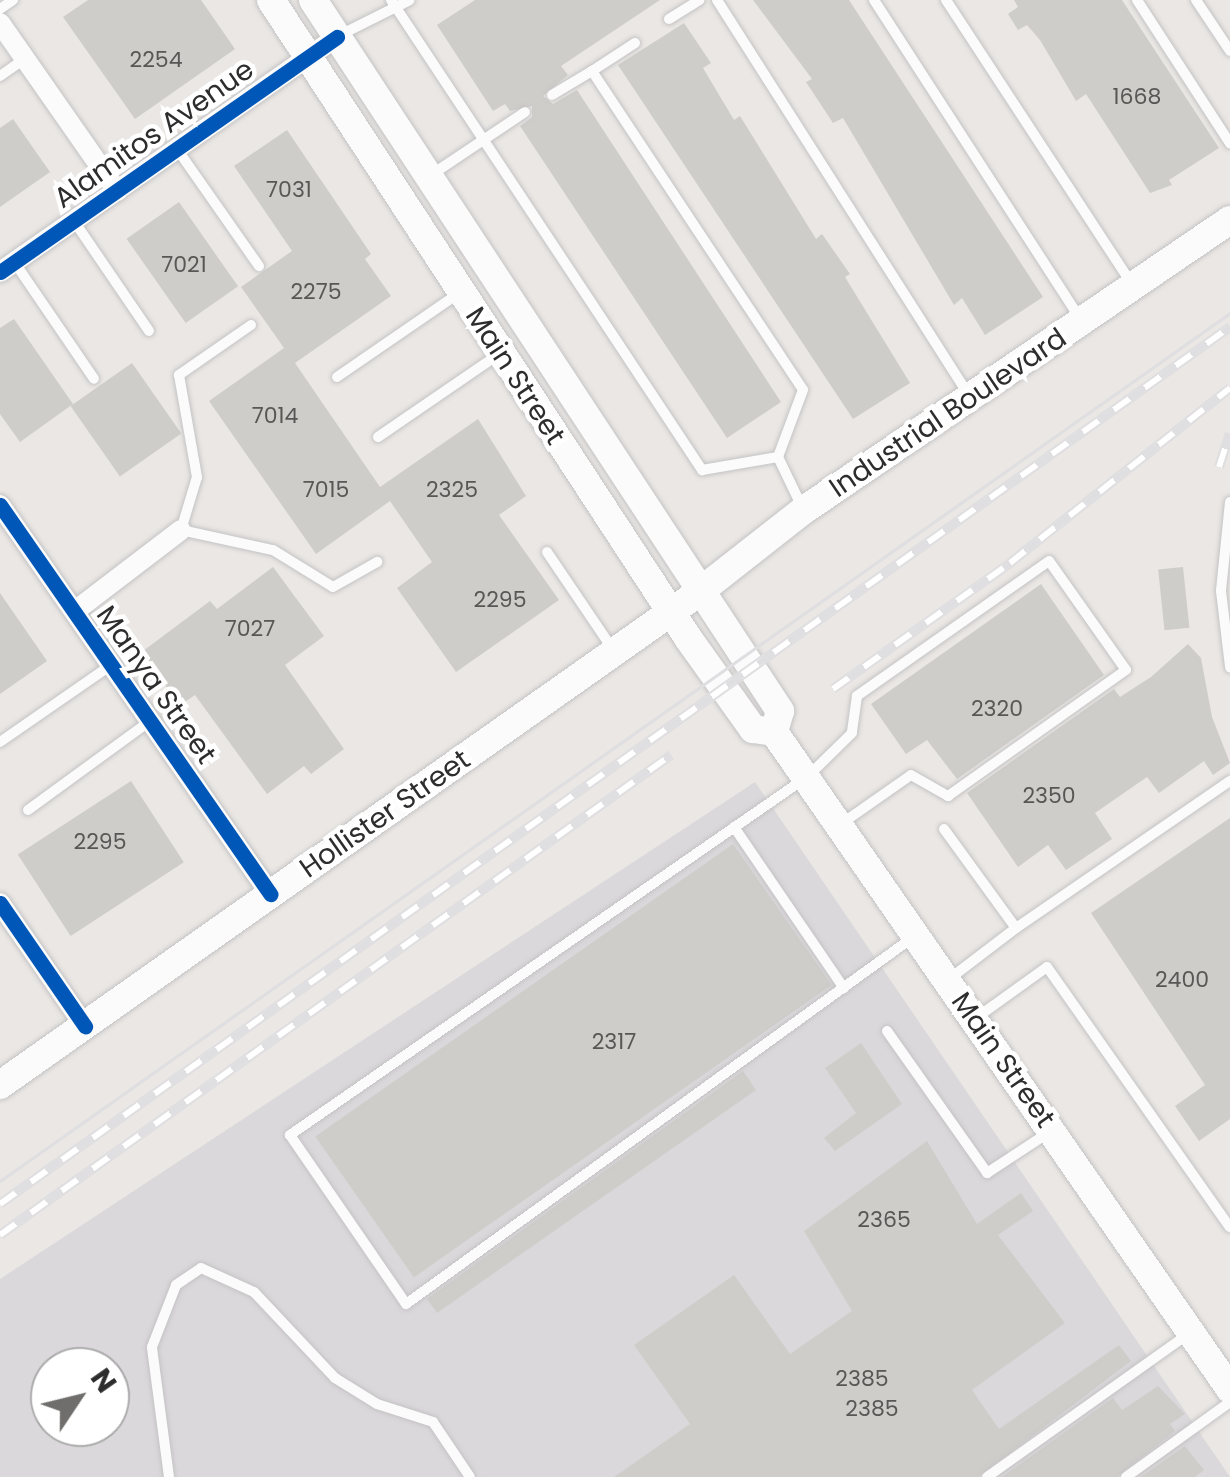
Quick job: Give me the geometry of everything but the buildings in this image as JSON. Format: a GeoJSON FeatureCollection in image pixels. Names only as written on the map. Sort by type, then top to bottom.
{"type":"FeatureCollection","features":[{"type":"Feature","properties":{"kind":"main road","name":"Main Street"},"geometry":{"type":"LineString","coordinates":[[270,0],[672,612],[754,729],[774,732],[1230,1389]]}},
{"type":"Feature","properties":{"kind":"main road","name":"Main Street"},"geometry":{"type":"LineString","coordinates":[[313,0],[698,593],[780,712],[774,732]]}},
{"type":"Feature","properties":{"kind":"main road","name":"Industrial Boulevard"},"geometry":{"type":"LineString","coordinates":[[672,612],[804,510],[1230,220]]}},
{"type":"Feature","properties":{"kind":"main road","name":"Hollister Street"},"geometry":{"type":"LineString","coordinates":[[0,1085],[672,612]]}},
{"type":"Feature","properties":{"kind":"street"},"geometry":{"type":"LineString","coordinates":[[0,22],[117,191]]}},
{"type":"Feature","properties":{"kind":"street","name":"Alamitos Avenue"},"geometry":{"type":"LineString","coordinates":[[7,267],[337,36]]}},
{"type":"Feature","properties":{"kind":"street","name":"Manya Street"},"geometry":{"type":"LineString","coordinates":[[0,505],[270,894]]}},
{"type":"Feature","properties":{"kind":"street"},"geometry":{"type":"LineString","coordinates":[[75,611],[181,530]]}},
{"type":"Feature","properties":{"kind":"street"},"geometry":{"type":"LineString","coordinates":[[0,903],[85,1026]]}},
{"type":"Feature","properties":{"kind":"lane"},"geometry":{"type":"LineString","coordinates":[[0,9],[12,0]]}},
{"type":"Feature","properties":{"kind":"lane"},"geometry":{"type":"LineString","coordinates":[[337,36],[394,4],[410,0]]}},
{"type":"Feature","properties":{"kind":"lane"},"geometry":{"type":"LineString","coordinates":[[669,19],[698,0]]}},
{"type":"Feature","properties":{"kind":"lane"},"geometry":{"type":"LineString","coordinates":[[717,0],[971,399]]}},
{"type":"Feature","properties":{"kind":"lane"},"geometry":{"type":"LineString","coordinates":[[874,0],[1082,322]]}},
{"type":"Feature","properties":{"kind":"lane"},"geometry":{"type":"LineString","coordinates":[[946,0],[1134,288]]}},
{"type":"Feature","properties":{"kind":"lane"},"geometry":{"type":"LineString","coordinates":[[1136,0],[1230,143]]}},
{"type":"Feature","properties":{"kind":"lane"},"geometry":{"type":"LineString","coordinates":[[1196,0],[1230,51]]}},
{"type":"Feature","properties":{"kind":"lane"},"geometry":{"type":"LineString","coordinates":[[394,4],[702,470],[778,457]]}},
{"type":"Feature","properties":{"kind":"lane"},"geometry":{"type":"LineString","coordinates":[[552,96],[635,42]]}},
{"type":"Feature","properties":{"kind":"lane"},"geometry":{"type":"LineString","coordinates":[[0,76],[25,58]]}},
{"type":"Feature","properties":{"kind":"lane"},"geometry":{"type":"LineString","coordinates":[[592,71],[803,390],[778,457],[804,510]]}},
{"type":"Feature","properties":{"kind":"lane"},"geometry":{"type":"LineString","coordinates":[[430,176],[525,112]]}},
{"type":"Feature","properties":{"kind":"lane"},"geometry":{"type":"LineString","coordinates":[[177,149],[259,266]]}},
{"type":"Feature","properties":{"kind":"lane"},"geometry":{"type":"LineString","coordinates":[[74,220],[149,331]]}},
{"type":"Feature","properties":{"kind":"lane"},"geometry":{"type":"LineString","coordinates":[[7,267],[94,379]]}},
{"type":"Feature","properties":{"kind":"lane"},"geometry":{"type":"LineString","coordinates":[[337,377],[460,293]]}},
{"type":"Feature","properties":{"kind":"lane"},"geometry":{"type":"LineString","coordinates":[[251,325],[179,376],[197,476],[181,530],[274,550],[333,587],[377,562]]}},
{"type":"Feature","properties":{"kind":"lane"},"geometry":{"type":"LineString","coordinates":[[378,437],[500,354]]}},
{"type":"Feature","properties":{"kind":"lane"},"geometry":{"type":"LineString","coordinates":[[1230,502],[1221,590],[1230,667]]}},
{"type":"Feature","properties":{"kind":"lane"},"geometry":{"type":"LineString","coordinates":[[548,552],[614,652]]}},
{"type":"Feature","properties":{"kind":"lane"},"geometry":{"type":"LineString","coordinates":[[840,824],[911,775],[948,796],[1126,670],[1049,561],[856,696],[852,733],[806,777],[290,1135],[406,1304],[917,935]]}},
{"type":"Feature","properties":{"kind":"lane"},"geometry":{"type":"LineString","coordinates":[[0,742],[112,664]]}},
{"type":"Feature","properties":{"kind":"lane"},"geometry":{"type":"LineString","coordinates":[[28,810],[151,721]]}},
{"type":"Feature","properties":{"kind":"lane"},"geometry":{"type":"LineString","coordinates":[[948,980],[1016,928],[1230,781]]}},
{"type":"Feature","properties":{"kind":"lane"},"geometry":{"type":"LineString","coordinates":[[734,827],[844,988]]}},
{"type":"Feature","properties":{"kind":"lane"},"geometry":{"type":"LineString","coordinates":[[944,829],[1016,928]]}},
{"type":"Feature","properties":{"kind":"lane"},"geometry":{"type":"LineString","coordinates":[[975,1019],[1047,967],[1230,1227]]}},
{"type":"Feature","properties":{"kind":"lane"},"geometry":{"type":"LineString","coordinates":[[887,1030],[987,1174],[1052,1130]]}},
{"type":"Feature","properties":{"kind":"lane"},"geometry":{"type":"LineString","coordinates":[[169,1477],[152,1347],[176,1285],[201,1268],[254,1292],[335,1378],[377,1404],[433,1422],[470,1477]]}},
{"type":"Feature","properties":{"kind":"lane"},"geometry":{"type":"LineString","coordinates":[[987,1477],[1191,1333]]}},
{"type":"Feature","properties":{"kind":"lane"},"geometry":{"type":"LineString","coordinates":[[1126,1477],[1230,1402]]}},
{"type":"Feature","properties":{"kind":"shaded area"},"geometry":{"type":"Polygon","coordinates":[[[755,782],[1230,1477],[0,1477],[0,1279],[755,782]]]}},
{"type":"Feature","properties":{"kind":"tram line"},"geometry":{"type":"LineString","coordinates":[[0,1181],[1230,313]]}},
{"type":"Feature","properties":{"kind":"railway"},"geometry":{"type":"LineString","coordinates":[[0,1204],[1230,327]]}},
{"type":"Feature","properties":{"kind":"railway"},"geometry":{"type":"LineString","coordinates":[[833,689],[1010,563],[1230,388]]}},
{"type":"Feature","properties":{"kind":"railway"},"geometry":{"type":"LineString","coordinates":[[1219,467],[1230,434]]}},
{"type":"Feature","properties":{"kind":"railway"},"geometry":{"type":"LineString","coordinates":[[0,1235],[671,755]]}},
{"type":"Feature","properties":{"kind":"cycle path"},"geometry":{"type":"LineString","coordinates":[[0,272],[337,37]]}},
{"type":"Feature","properties":{"kind":"cycle path"},"geometry":{"type":"LineString","coordinates":[[0,505],[270,894]]}},
{"type":"Feature","properties":{"kind":"cycle path"},"geometry":{"type":"LineString","coordinates":[[0,903],[85,1026]]}}]}
